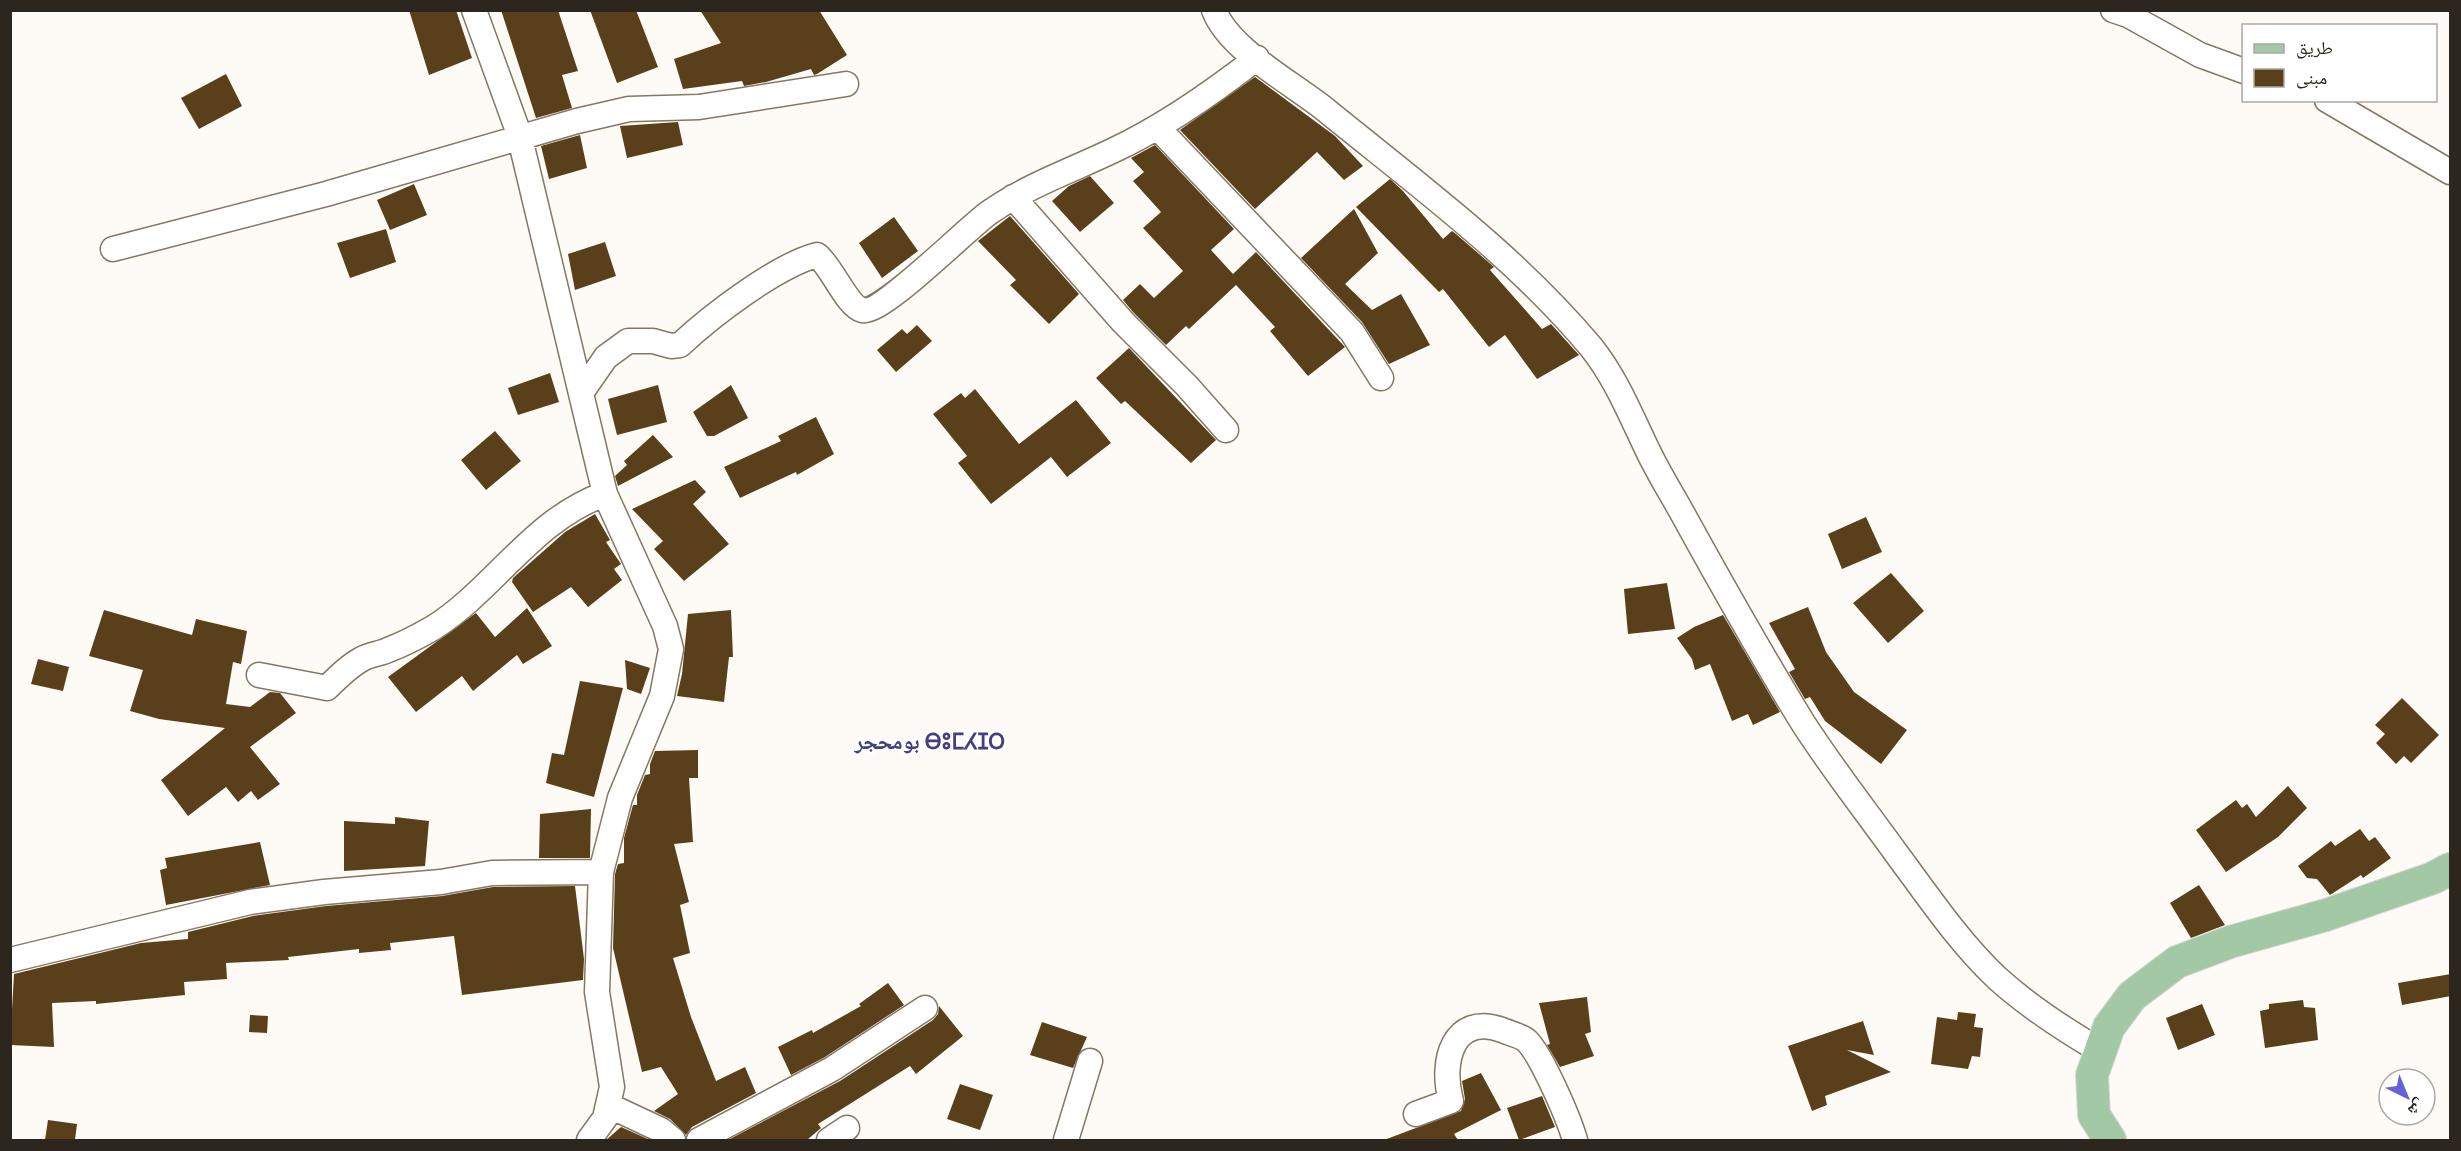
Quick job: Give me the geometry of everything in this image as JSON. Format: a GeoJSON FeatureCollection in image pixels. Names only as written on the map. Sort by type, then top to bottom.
{"type":"FeatureCollection","features":[{"type":"Feature","properties":{"kind":"main road"},"geometry":{"type":"LineString","coordinates":[[2110,1140],[2094,1115],[2092,1075],[2109,1027],[2132,996],[2177,962],[2230,942],[2326,915],[2433,879],[2451,869]]}},
{"type":"Feature","properties":{"kind":"street"},"geometry":{"type":"LineString","coordinates":[[474,10],[520,139],[605,494],[665,626],[671,649],[663,696],[620,798],[601,872],[597,992],[612,1087],[610,1106],[605,1118],[589,1140]]}},
{"type":"Feature","properties":{"kind":"street"},"geometry":{"type":"LineString","coordinates":[[1214,10],[1220,26],[1257,58],[1324,108],[1468,227],[1545,295],[1594,351],[1623,398],[1650,454],[1718,577],[1787,695],[1857,799],[1938,910],[1979,959],[2030,1005],[2058,1026],[2099,1050]]}},
{"type":"Feature","properties":{"kind":"street"},"geometry":{"type":"LineString","coordinates":[[2113,10],[2128,15],[2200,55],[2242,70]]}},
{"type":"Feature","properties":{"kind":"street"},"geometry":{"type":"LineString","coordinates":[[580,393],[606,357],[628,341],[653,341],[671,346],[680,345],[746,294],[801,259],[817,255],[827,263],[853,304],[863,310],[874,309],[988,213],[1026,188],[1113,151],[1156,128],[1228,81],[1257,58]]}},
{"type":"Feature","properties":{"kind":"street"},"geometry":{"type":"LineString","coordinates":[[113,249],[326,194],[577,121],[629,110],[699,107],[846,84]]}},
{"type":"Feature","properties":{"kind":"street"},"geometry":{"type":"LineString","coordinates":[[2330,102],[2451,172]]}},
{"type":"Feature","properties":{"kind":"street"},"geometry":{"type":"LineString","coordinates":[[1156,128],[1352,332],[1381,378]]}},
{"type":"Feature","properties":{"kind":"street"},"geometry":{"type":"LineString","coordinates":[[1014,197],[1123,322],[1187,386],[1226,430]]}},
{"type":"Feature","properties":{"kind":"street"},"geometry":{"type":"LineString","coordinates":[[259,675],[327,688],[342,672],[364,657],[387,651],[434,627],[460,608],[548,526],[582,502],[605,494]]}},
{"type":"Feature","properties":{"kind":"street"},"geometry":{"type":"LineString","coordinates":[[10,960],[250,902],[324,892],[441,882],[492,873],[601,872]]}},
{"type":"Feature","properties":{"kind":"street"},"geometry":{"type":"LineString","coordinates":[[699,1140],[832,1069],[925,1008]]}},
{"type":"Feature","properties":{"kind":"street"},"geometry":{"type":"LineString","coordinates":[[1416,1114],[1452,1101],[1446,1064],[1450,1054],[1458,1038],[1470,1027],[1487,1025],[1527,1040],[1541,1062],[1575,1140]]}},
{"type":"Feature","properties":{"kind":"street"},"geometry":{"type":"LineString","coordinates":[[1066,1140],[1090,1061]]}},
{"type":"Feature","properties":{"kind":"street"},"geometry":{"type":"LineString","coordinates":[[610,1106],[661,1130],[673,1140]]}},
{"type":"Feature","properties":{"kind":"building"},"geometry":{"type":"Polygon","coordinates":[[[409,10],[456,10],[472,58],[429,75],[409,10]]]}},
{"type":"Feature","properties":{"kind":"building"},"geometry":{"type":"Polygon","coordinates":[[[501,10],[558,10],[578,71],[562,75],[572,108],[536,118],[501,10]]]}},
{"type":"Feature","properties":{"kind":"building"},"geometry":{"type":"Polygon","coordinates":[[[590,10],[636,10],[658,67],[617,83],[590,10]]]}},
{"type":"Feature","properties":{"kind":"building"},"geometry":{"type":"Polygon","coordinates":[[[700,10],[819,10],[847,55],[814,75],[811,69],[744,86],[742,81],[683,89],[674,59],[721,43],[700,10]]]}},
{"type":"Feature","properties":{"kind":"building"},"geometry":{"type":"Polygon","coordinates":[[[226,74],[242,106],[199,129],[181,98],[226,74]]]}},
{"type":"Feature","properties":{"kind":"building"},"geometry":{"type":"Polygon","coordinates":[[[1255,77],[1335,136],[1363,166],[1344,180],[1317,152],[1255,209],[1180,130],[1255,77]]]}},
{"type":"Feature","properties":{"kind":"building"},"geometry":{"type":"Polygon","coordinates":[[[678,122],[683,145],[627,158],[620,126],[678,122]]]}},
{"type":"Feature","properties":{"kind":"building"},"geometry":{"type":"Polygon","coordinates":[[[580,135],[587,168],[549,179],[541,146],[580,135]]]}},
{"type":"Feature","properties":{"kind":"building"},"geometry":{"type":"Polygon","coordinates":[[[1155,145],[1234,229],[1211,250],[1233,274],[1256,252],[1345,347],[1308,376],[1270,331],[1275,327],[1236,285],[1189,329],[1186,326],[1166,345],[1133,312],[1123,300],[1140,284],[1154,298],[1183,271],[1143,228],[1161,212],[1133,181],[1144,172],[1131,158],[1155,145]]]}},
{"type":"Feature","properties":{"kind":"building"},"geometry":{"type":"Polygon","coordinates":[[[1090,176],[1114,203],[1080,232],[1052,201],[1069,186],[1090,176]]]}},
{"type":"Feature","properties":{"kind":"building"},"geometry":{"type":"Polygon","coordinates":[[[1390,179],[1443,239],[1452,231],[1456,234],[1494,267],[1490,270],[1542,329],[1551,324],[1579,355],[1537,379],[1505,335],[1489,347],[1443,289],[1439,292],[1356,207],[1390,179]]]}},
{"type":"Feature","properties":{"kind":"building"},"geometry":{"type":"Polygon","coordinates":[[[414,184],[427,215],[390,230],[377,200],[414,184]]]}},
{"type":"Feature","properties":{"kind":"building"},"geometry":{"type":"Polygon","coordinates":[[[1354,209],[1378,253],[1345,284],[1372,310],[1401,294],[1430,345],[1389,364],[1362,322],[1301,258],[1354,209]]]}},
{"type":"Feature","properties":{"kind":"building"},"geometry":{"type":"Polygon","coordinates":[[[1010,216],[1079,294],[1049,324],[1010,285],[1016,280],[978,241],[1010,216]]]}},
{"type":"Feature","properties":{"kind":"building"},"geometry":{"type":"Polygon","coordinates":[[[894,217],[918,251],[882,278],[859,243],[894,217]]]}},
{"type":"Feature","properties":{"kind":"building"},"geometry":{"type":"Polygon","coordinates":[[[386,229],[396,262],[350,278],[337,243],[386,229]]]}},
{"type":"Feature","properties":{"kind":"building"},"geometry":{"type":"Polygon","coordinates":[[[605,242],[616,276],[575,290],[568,254],[605,242]]]}},
{"type":"Feature","properties":{"kind":"building"},"geometry":{"type":"Polygon","coordinates":[[[917,325],[932,341],[896,372],[877,350],[902,329],[907,334],[917,325]]]}},
{"type":"Feature","properties":{"kind":"building"},"geometry":{"type":"Polygon","coordinates":[[[1129,348],[1216,440],[1191,463],[1125,401],[1121,404],[1096,378],[1129,348]]]}},
{"type":"Feature","properties":{"kind":"building"},"geometry":{"type":"Polygon","coordinates":[[[550,373],[559,402],[518,415],[508,388],[550,373]]]}},
{"type":"Feature","properties":{"kind":"building"},"geometry":{"type":"Polygon","coordinates":[[[658,385],[667,422],[617,435],[608,399],[658,385]]]}},
{"type":"Feature","properties":{"kind":"building"},"geometry":{"type":"Polygon","coordinates":[[[731,385],[748,418],[714,436],[707,436],[693,412],[731,385]]]}},
{"type":"Feature","properties":{"kind":"building"},"geometry":{"type":"Polygon","coordinates":[[[975,389],[1019,444],[1076,400],[1111,443],[1067,477],[1051,457],[991,504],[958,463],[967,456],[933,414],[961,393],[965,398],[975,389]]]}},
{"type":"Feature","properties":{"kind":"building"},"geometry":{"type":"Polygon","coordinates":[[[816,417],[834,454],[797,475],[796,472],[740,498],[724,467],[781,441],[778,436],[816,417]]]}},
{"type":"Feature","properties":{"kind":"building"},"geometry":{"type":"Polygon","coordinates":[[[495,431],[521,461],[486,490],[461,460],[495,431]]]}},
{"type":"Feature","properties":{"kind":"building"},"geometry":{"type":"Polygon","coordinates":[[[653,435],[673,457],[618,486],[615,476],[627,465],[624,461],[653,435]]]}},
{"type":"Feature","properties":{"kind":"building"},"geometry":{"type":"Polygon","coordinates":[[[695,480],[706,492],[693,504],[729,544],[684,581],[654,549],[663,541],[632,509],[695,480]]]}},
{"type":"Feature","properties":{"kind":"building"},"geometry":{"type":"Polygon","coordinates":[[[595,514],[610,540],[606,542],[621,564],[614,569],[622,580],[588,607],[571,587],[533,612],[512,582],[513,578],[565,532],[595,514]]]}},
{"type":"Feature","properties":{"kind":"building"},"geometry":{"type":"Polygon","coordinates":[[[1866,517],[1882,552],[1842,569],[1828,534],[1866,517]]]}},
{"type":"Feature","properties":{"kind":"building"},"geometry":{"type":"Polygon","coordinates":[[[1891,573],[1924,611],[1888,643],[1853,603],[1891,573]]]}},
{"type":"Feature","properties":{"kind":"building"},"geometry":{"type":"Polygon","coordinates":[[[1667,583],[1675,629],[1628,634],[1624,589],[1667,583]]]}},
{"type":"Feature","properties":{"kind":"building"},"geometry":{"type":"Polygon","coordinates":[[[1808,607],[1826,652],[1854,692],[1907,730],[1881,764],[1825,721],[1810,697],[1805,699],[1789,672],[1795,669],[1769,623],[1808,607]]]}},
{"type":"Feature","properties":{"kind":"building"},"geometry":{"type":"Polygon","coordinates":[[[527,608],[552,646],[523,664],[517,655],[473,691],[462,676],[416,712],[388,677],[476,613],[495,637],[527,608]]]}},
{"type":"Feature","properties":{"kind":"building"},"geometry":{"type":"Polygon","coordinates":[[[104,610],[192,635],[196,619],[247,631],[241,664],[233,662],[226,704],[250,707],[270,692],[280,693],[296,713],[250,747],[280,784],[258,800],[251,791],[238,802],[226,787],[188,816],[161,780],[225,728],[159,719],[130,711],[143,670],[89,656],[104,610]]]}},
{"type":"Feature","properties":{"kind":"building"},"geometry":{"type":"Polygon","coordinates":[[[731,610],[733,657],[729,657],[724,702],[677,696],[682,674],[688,614],[731,610]]]}},
{"type":"Feature","properties":{"kind":"building"},"geometry":{"type":"Polygon","coordinates":[[[1723,615],[1780,712],[1753,725],[1748,714],[1732,721],[1710,664],[1695,670],[1692,659],[1677,638],[1694,627],[1723,615]]]}},
{"type":"Feature","properties":{"kind":"building"},"geometry":{"type":"Polygon","coordinates":[[[38,659],[69,667],[63,691],[31,684],[38,659]]]}},
{"type":"Feature","properties":{"kind":"building"},"geometry":{"type":"Polygon","coordinates":[[[625,660],[650,668],[641,694],[627,689],[625,660]]]}},
{"type":"Feature","properties":{"kind":"building"},"geometry":{"type":"Polygon","coordinates":[[[580,681],[623,688],[594,797],[546,783],[552,753],[564,755],[580,681]]]}},
{"type":"Feature","properties":{"kind":"building"},"geometry":{"type":"Polygon","coordinates":[[[2402,698],[2439,735],[2411,763],[2404,756],[2396,764],[2376,743],[2385,734],[2375,725],[2402,698]]]}},
{"type":"Feature","properties":{"kind":"building"},"geometry":{"type":"Polygon","coordinates":[[[698,750],[698,778],[689,778],[693,842],[674,844],[689,902],[680,905],[690,953],[673,958],[691,1017],[716,1081],[745,1067],[756,1093],[692,1127],[686,1135],[670,1119],[654,1111],[678,1094],[661,1067],[642,1072],[613,948],[615,874],[618,864],[624,863],[624,838],[633,805],[637,805],[637,795],[645,775],[650,774],[650,764],[655,751],[698,750]]]}},
{"type":"Feature","properties":{"kind":"building"},"geometry":{"type":"Polygon","coordinates":[[[2288,786],[2307,808],[2278,837],[2226,872],[2196,830],[2236,800],[2242,808],[2247,804],[2256,817],[2288,786]]]}},
{"type":"Feature","properties":{"kind":"building"},"geometry":{"type":"Polygon","coordinates":[[[591,809],[590,858],[539,858],[540,814],[591,809]]]}},
{"type":"Feature","properties":{"kind":"building"},"geometry":{"type":"Polygon","coordinates":[[[395,817],[429,821],[425,866],[344,871],[344,821],[395,824],[395,817]]]}},
{"type":"Feature","properties":{"kind":"building"},"geometry":{"type":"Polygon","coordinates":[[[2360,829],[2369,841],[2375,837],[2391,858],[2363,878],[2361,875],[2330,895],[2317,879],[2307,878],[2298,866],[2331,841],[2335,846],[2360,829]]]}},
{"type":"Feature","properties":{"kind":"building"},"geometry":{"type":"Polygon","coordinates":[[[260,842],[270,885],[166,905],[160,870],[167,868],[165,858],[260,842]]]}},
{"type":"Feature","properties":{"kind":"building"},"geometry":{"type":"Polygon","coordinates":[[[2199,885],[2225,925],[2191,938],[2170,903],[2199,885]]]}},
{"type":"Feature","properties":{"kind":"building"},"geometry":{"type":"Polygon","coordinates":[[[575,886],[584,959],[583,980],[462,995],[454,936],[390,943],[391,950],[359,953],[359,949],[288,957],[289,960],[226,963],[227,979],[184,982],[185,995],[96,1004],[96,1001],[52,1003],[54,1047],[10,1045],[14,974],[141,943],[188,939],[188,932],[253,916],[326,906],[442,896],[493,887],[575,886]]]}},
{"type":"Feature","properties":{"kind":"building"},"geometry":{"type":"Polygon","coordinates":[[[2451,974],[2451,996],[2402,1005],[2398,983],[2451,974]]]}},
{"type":"Feature","properties":{"kind":"building"},"geometry":{"type":"Polygon","coordinates":[[[888,983],[904,1005],[825,1057],[791,1075],[778,1047],[812,1030],[813,1033],[861,1006],[859,1004],[888,983]]]}},
{"type":"Feature","properties":{"kind":"building"},"geometry":{"type":"Polygon","coordinates":[[[1587,997],[1591,1032],[1585,1034],[1594,1056],[1560,1067],[1547,1045],[1550,1044],[1539,1003],[1587,997]]]}},
{"type":"Feature","properties":{"kind":"building"},"geometry":{"type":"Polygon","coordinates":[[[2303,1000],[2304,1007],[2315,1008],[2318,1040],[2265,1048],[2260,1011],[2269,1009],[2269,1004],[2303,1000]]]}},
{"type":"Feature","properties":{"kind":"building"},"geometry":{"type":"Polygon","coordinates":[[[2202,1004],[2215,1035],[2178,1050],[2166,1018],[2202,1004]]]}},
{"type":"Feature","properties":{"kind":"building"},"geometry":{"type":"Polygon","coordinates":[[[939,1006],[963,1036],[916,1074],[910,1066],[818,1124],[821,1128],[807,1140],[728,1140],[840,1081],[933,1020],[938,1014],[939,1006]]]}},
{"type":"Feature","properties":{"kind":"building"},"geometry":{"type":"Polygon","coordinates":[[[1958,1012],[1976,1014],[1974,1027],[1983,1028],[1980,1057],[1972,1056],[1968,1069],[1931,1064],[1937,1017],[1957,1020],[1958,1012]]]}},
{"type":"Feature","properties":{"kind":"building"},"geometry":{"type":"Polygon","coordinates":[[[250,1015],[268,1016],[267,1033],[249,1032],[250,1015]]]}},
{"type":"Feature","properties":{"kind":"building"},"geometry":{"type":"Polygon","coordinates":[[[1863,1021],[1874,1055],[1847,1050],[1891,1072],[1825,1096],[1827,1105],[1812,1111],[1788,1046],[1863,1021]]]}},
{"type":"Feature","properties":{"kind":"building"},"geometry":{"type":"Polygon","coordinates":[[[1042,1022],[1087,1037],[1073,1068],[1030,1055],[1042,1022]]]}},
{"type":"Feature","properties":{"kind":"building"},"geometry":{"type":"Polygon","coordinates":[[[1481,1073],[1501,1110],[1454,1134],[1458,1140],[1384,1140],[1461,1111],[1465,1099],[1462,1081],[1481,1073]]]}},
{"type":"Feature","properties":{"kind":"building"},"geometry":{"type":"Polygon","coordinates":[[[960,1084],[993,1095],[980,1130],[947,1119],[960,1084]]]}},
{"type":"Feature","properties":{"kind":"building"},"geometry":{"type":"Polygon","coordinates":[[[1542,1096],[1555,1127],[1519,1140],[1507,1108],[1542,1096]]]}},
{"type":"Feature","properties":{"kind":"building"},"geometry":{"type":"Polygon","coordinates":[[[48,1120],[77,1124],[75,1140],[45,1140],[48,1120]]]}},
{"type":"Feature","properties":{"kind":"building"},"geometry":{"type":"Polygon","coordinates":[[[621,1127],[650,1140],[606,1140],[621,1127]]]}},
{"type":"Feature","properties":{"kind":"district","name":"بومحجر ⴱⵓⵎⵃⵊⵔ"},"geometry":{"type":"Point","coordinates":[930,741]}}]}
